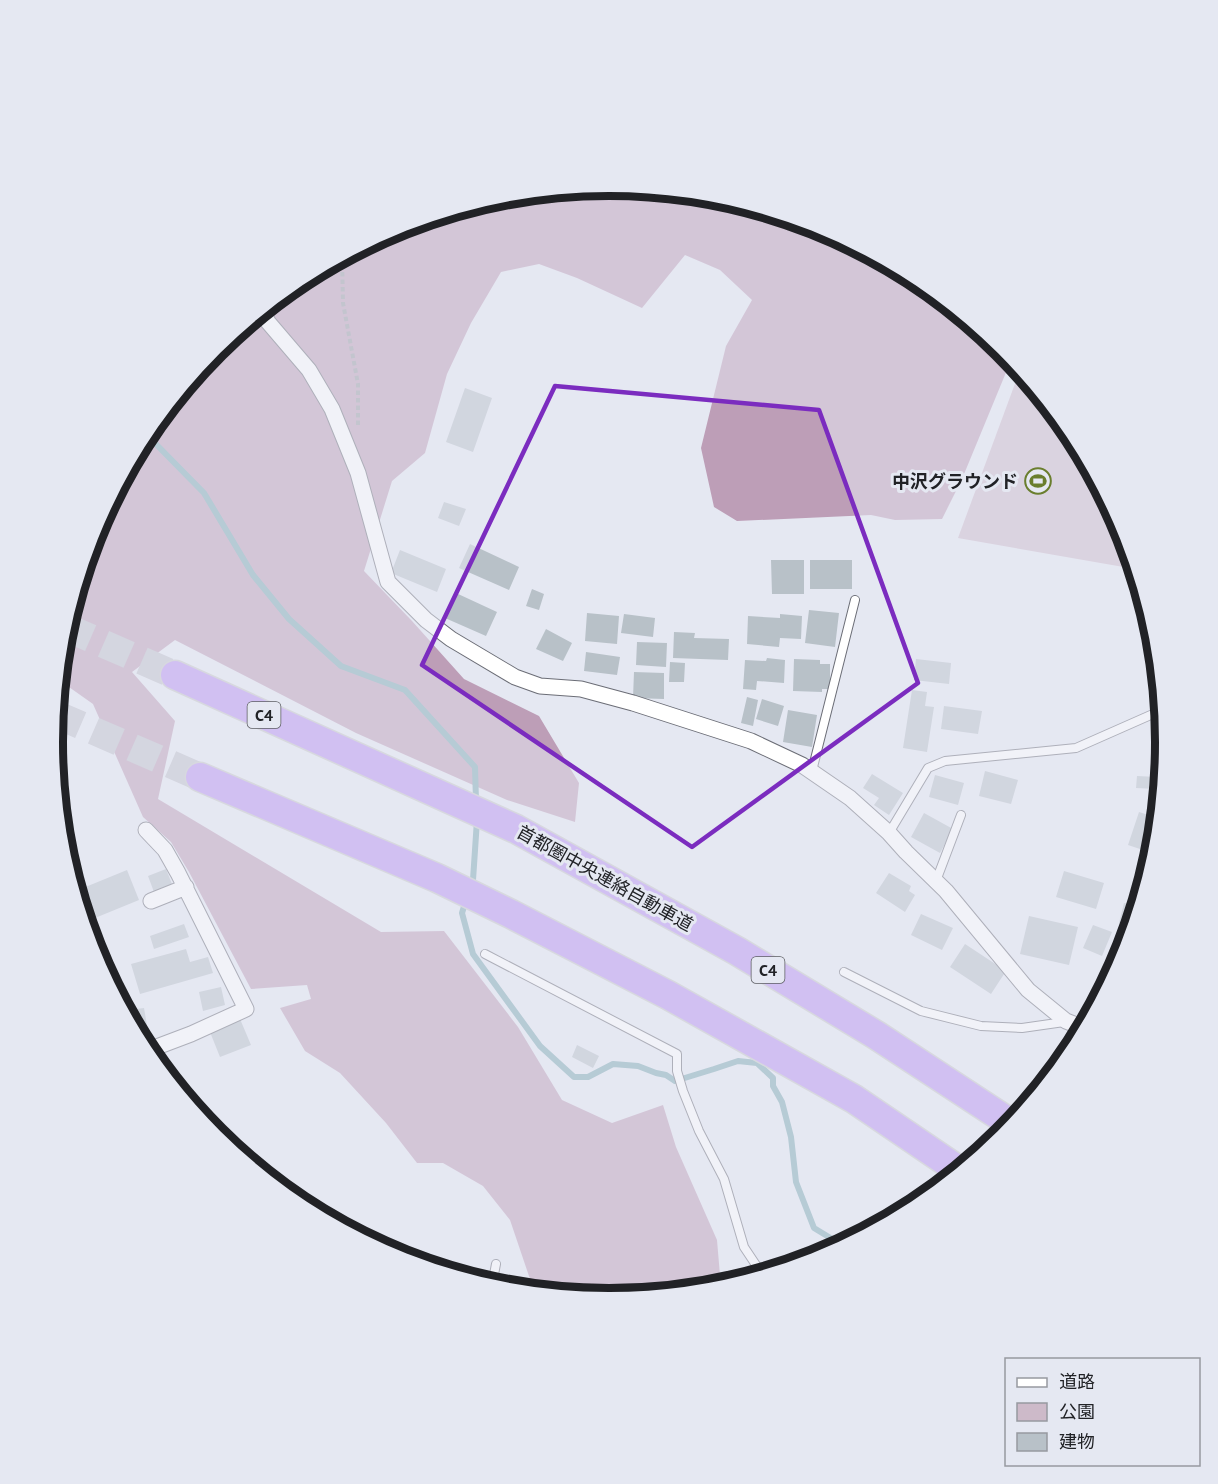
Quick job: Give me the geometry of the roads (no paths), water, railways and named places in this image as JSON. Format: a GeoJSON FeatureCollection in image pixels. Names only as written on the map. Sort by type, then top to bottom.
{"type":"FeatureCollection","features":[{"type":"Feature","properties":{"kind":"highway","name":"首都圏中央連絡自動車道"},"geometry":{"type":"LineString","coordinates":[[175,675],[516,829],[737,951],[876,1035],[1004,1119]]}},
{"type":"Feature","properties":{"kind":"highway"},"geometry":{"type":"LineString","coordinates":[[200,777],[437,878],[668,995],[854,1099],[953,1166]]}},
{"type":"Feature","properties":{"kind":"street"},"geometry":{"type":"LineString","coordinates":[[266,318],[309,370],[332,409],[358,473],[388,582],[426,620],[451,639],[515,677],[540,686],[581,689],[701,725],[751,741],[812,771],[850,798],[889,833],[946,891],[1028,990],[1066,1022],[1076,1025]]}},
{"type":"Feature","properties":{"kind":"street"},"geometry":{"type":"LineString","coordinates":[[146,830],[165,850],[186,887],[246,1009],[156,1047]]}},
{"type":"Feature","properties":{"kind":"street"},"geometry":{"type":"LineString","coordinates":[[151,901],[186,887]]}},
{"type":"Feature","properties":{"kind":"lane"},"geometry":{"type":"LineString","coordinates":[[812,771],[855,600]]}},
{"type":"Feature","properties":{"kind":"lane"},"geometry":{"type":"LineString","coordinates":[[889,833],[928,768],[945,761],[1076,748],[1154,713]]}},
{"type":"Feature","properties":{"kind":"lane"},"geometry":{"type":"LineString","coordinates":[[936,881],[961,815]]}},
{"type":"Feature","properties":{"kind":"lane"},"geometry":{"type":"LineString","coordinates":[[485,954],[677,1054],[677,1071],[683,1091],[699,1131],[724,1179],[744,1247],[758,1267]]}},
{"type":"Feature","properties":{"kind":"lane"},"geometry":{"type":"LineString","coordinates":[[844,972],[921,1011],[981,1026],[1022,1028],[1066,1022]]}},
{"type":"Feature","properties":{"kind":"lane"},"geometry":{"type":"LineString","coordinates":[[494,1276],[496,1264]]}},
{"type":"Feature","properties":{"kind":"waterway"},"geometry":{"type":"LineString","coordinates":[[153,442],[204,493],[253,575],[289,619],[341,666],[405,690],[475,767],[476,801]]}},
{"type":"Feature","properties":{"kind":"waterway"},"geometry":{"type":"LineString","coordinates":[[471,885],[477,820]]}},
{"type":"Feature","properties":{"kind":"waterway"},"geometry":{"type":"LineString","coordinates":[[466,900],[462,913],[473,954],[540,1046],[574,1077],[588,1077],[613,1064],[638,1066],[666,1075],[675,1081],[738,1061],[757,1063],[773,1078],[773,1086],[782,1102],[791,1137],[796,1182],[814,1228],[833,1239]]}},
{"type":"Feature","properties":{"kind":"tunnel"},"geometry":{"type":"LineString","coordinates":[[74,631],[175,675]]}},
{"type":"Feature","properties":{"kind":"tunnel"},"geometry":{"type":"LineString","coordinates":[[64,718],[200,777]]}},
{"type":"Feature","properties":{"kind":"place","name":"中沢グラウンド"},"geometry":{"type":"Point","coordinates":[1038,481]}}]}
